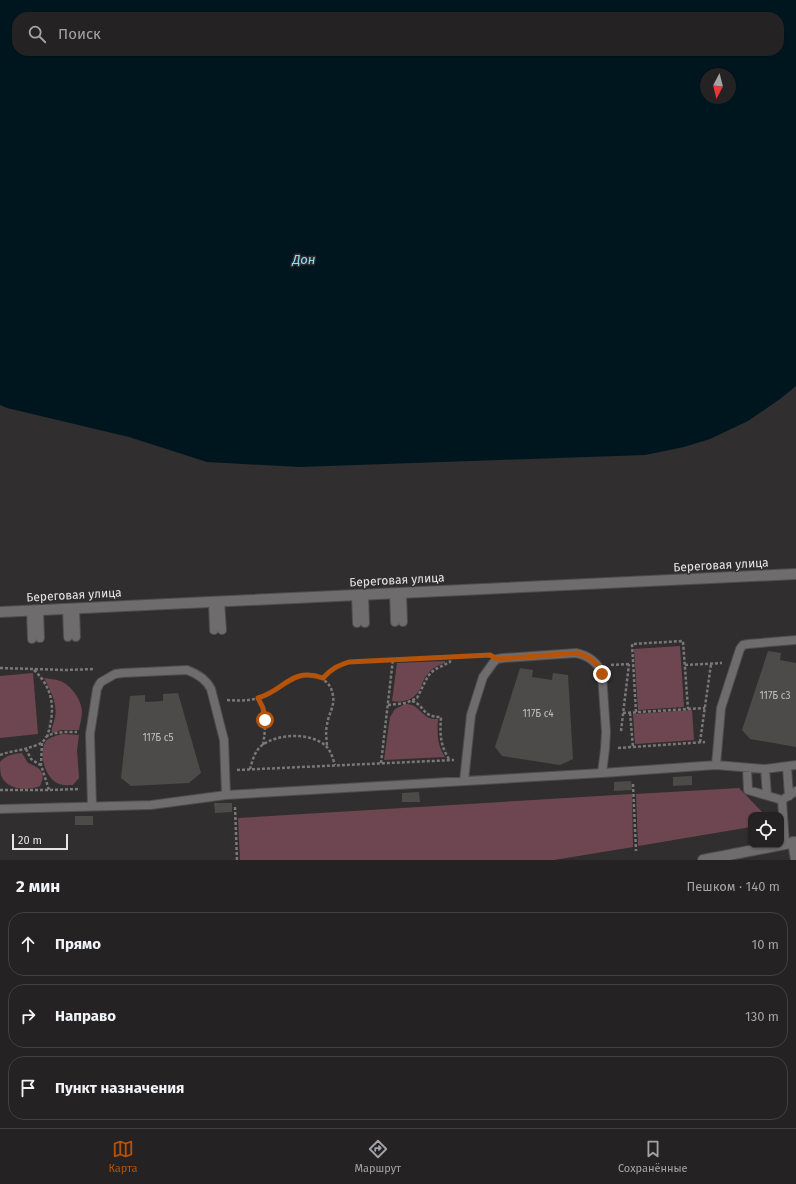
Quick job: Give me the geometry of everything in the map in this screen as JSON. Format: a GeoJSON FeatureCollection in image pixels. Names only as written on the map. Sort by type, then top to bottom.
{"type":"FeatureCollection","features":[{"type":"Feature","properties":{"kind":"street","name":"Береговая улица"},"geometry":{"type":"LineString","coordinates":[[0,612],[796,574]]}},
{"type":"Feature","properties":{"kind":"street"},"geometry":{"type":"LineString","coordinates":[[703,860],[792,843],[796,860]]}},
{"type":"Feature","properties":{"kind":"lane"},"geometry":{"type":"LineString","coordinates":[[398,593],[399,622]]}},
{"type":"Feature","properties":{"kind":"lane"},"geometry":{"type":"LineString","coordinates":[[360,595],[361,623]]}},
{"type":"Feature","properties":{"kind":"lane"},"geometry":{"type":"LineString","coordinates":[[216,601],[218,630]]}},
{"type":"Feature","properties":{"kind":"lane"},"geometry":{"type":"LineString","coordinates":[[71,608],[72,637]]}},
{"type":"Feature","properties":{"kind":"lane"},"geometry":{"type":"LineString","coordinates":[[35,610],[36,639]]}},
{"type":"Feature","properties":{"kind":"lane"},"geometry":{"type":"LineString","coordinates":[[716,765],[721,708],[740,649],[743,645],[748,644],[796,640]]}},
{"type":"Feature","properties":{"kind":"lane"},"geometry":{"type":"LineString","coordinates":[[464,781],[471,715],[484,677],[493,663],[497,659],[576,653],[589,657],[598,666],[602,674],[606,732],[606,749],[602,773]]}},
{"type":"Feature","properties":{"kind":"lane"},"geometry":{"type":"LineString","coordinates":[[92,806],[90,734],[98,685],[115,674],[129,672],[187,670],[194,672],[208,682],[224,740],[226,795]]}},
{"type":"Feature","properties":{"kind":"lane"},"geometry":{"type":"LineString","coordinates":[[0,809],[151,804],[226,795],[716,765],[765,769],[796,765]]}},
{"type":"Feature","properties":{"kind":"lane"},"geometry":{"type":"LineString","coordinates":[[787,766],[785,798],[792,843]]}},
{"type":"Feature","properties":{"kind":"lane"},"geometry":{"type":"LineString","coordinates":[[746,768],[748,790],[785,798],[796,791]]}},
{"type":"Feature","properties":{"kind":"lane"},"geometry":{"type":"LineString","coordinates":[[765,769],[767,795]]}},
{"type":"Feature","properties":{"kind":"path"},"geometry":{"type":"LineString","coordinates":[[620,734],[631,664],[632,644],[684,641],[688,709]]}},
{"type":"Feature","properties":{"kind":"path"},"geometry":{"type":"LineString","coordinates":[[323,678],[337,666],[349,662],[490,655],[497,659]]}},
{"type":"Feature","properties":{"kind":"path"},"geometry":{"type":"LineString","coordinates":[[388,705],[399,704],[417,698],[428,676],[434,670],[450,662],[450,657]]}},
{"type":"Feature","properties":{"kind":"path"},"geometry":{"type":"LineString","coordinates":[[381,763],[393,659]]}},
{"type":"Feature","properties":{"kind":"path"},"geometry":{"type":"LineString","coordinates":[[685,665],[736,662]]}},
{"type":"Feature","properties":{"kind":"path"},"geometry":{"type":"LineString","coordinates":[[598,666],[631,664]]}},
{"type":"Feature","properties":{"kind":"path"},"geometry":{"type":"LineString","coordinates":[[631,664],[636,712]]}},
{"type":"Feature","properties":{"kind":"path"},"geometry":{"type":"LineString","coordinates":[[700,742],[711,664]]}},
{"type":"Feature","properties":{"kind":"path"},"geometry":{"type":"LineString","coordinates":[[0,668],[34,670],[106,669],[115,674]]}},
{"type":"Feature","properties":{"kind":"path"},"geometry":{"type":"LineString","coordinates":[[0,755],[6,752],[26,749],[42,743],[47,737],[52,718],[50,695],[43,680],[34,670]]}},
{"type":"Feature","properties":{"kind":"path"},"geometry":{"type":"LineString","coordinates":[[213,698],[240,701],[254,700],[268,695],[292,678],[303,675],[313,675],[323,678],[330,685],[334,702],[326,725],[327,747]]}},
{"type":"Feature","properties":{"kind":"path"},"geometry":{"type":"LineString","coordinates":[[258,698],[263,708],[265,720],[263,745]]}},
{"type":"Feature","properties":{"kind":"path"},"geometry":{"type":"LineString","coordinates":[[412,700],[416,702],[428,715],[441,718],[441,743],[449,760]]}},
{"type":"Feature","properties":{"kind":"path"},"geometry":{"type":"LineString","coordinates":[[623,713],[705,708]]}},
{"type":"Feature","properties":{"kind":"path"},"geometry":{"type":"LineString","coordinates":[[630,712],[633,747]]}},
{"type":"Feature","properties":{"kind":"path"},"geometry":{"type":"LineString","coordinates":[[47,737],[66,732],[90,734]]}},
{"type":"Feature","properties":{"kind":"path"},"geometry":{"type":"LineString","coordinates":[[250,769],[253,758],[260,747],[267,742],[293,736],[318,740],[327,747],[335,765]]}},
{"type":"Feature","properties":{"kind":"path"},"geometry":{"type":"LineString","coordinates":[[618,748],[619,741]]}},
{"type":"Feature","properties":{"kind":"path"},"geometry":{"type":"LineString","coordinates":[[606,749],[718,741]]}},
{"type":"Feature","properties":{"kind":"path"},"geometry":{"type":"LineString","coordinates":[[42,743],[41,765],[49,790]]}},
{"type":"Feature","properties":{"kind":"path"},"geometry":{"type":"LineString","coordinates":[[26,749],[32,759],[41,765]]}},
{"type":"Feature","properties":{"kind":"path"},"geometry":{"type":"LineString","coordinates":[[225,771],[466,760]]}},
{"type":"Feature","properties":{"kind":"path"},"geometry":{"type":"LineString","coordinates":[[0,790],[91,788]]}},
{"type":"Feature","properties":{"kind":"path"},"geometry":{"type":"LineString","coordinates":[[634,793],[636,852]]}},
{"type":"Feature","properties":{"kind":"path"},"geometry":{"type":"LineString","coordinates":[[236,817],[237,860]]}},
{"type":"Feature","properties":{"kind":"shaded area"},"geometry":{"type":"Polygon","coordinates":[[[680,646],[684,707],[638,710],[634,649],[680,646]]]}},
{"type":"Feature","properties":{"kind":"shaded area"},"geometry":{"type":"Polygon","coordinates":[[[445,661],[445,663],[435,668],[424,678],[418,693],[415,696],[400,702],[392,701],[397,663],[445,661]]]}},
{"type":"Feature","properties":{"kind":"shaded area"},"geometry":{"type":"Polygon","coordinates":[[[33,673],[38,734],[0,738],[0,676],[33,673]]]}},
{"type":"Feature","properties":{"kind":"shaded area"},"geometry":{"type":"Polygon","coordinates":[[[44,678],[64,683],[72,689],[78,697],[82,711],[79,730],[61,730],[52,733],[56,710],[52,693],[44,678]]]}},
{"type":"Feature","properties":{"kind":"shaded area"},"geometry":{"type":"Polygon","coordinates":[[[405,704],[414,706],[432,719],[438,719],[438,739],[440,748],[445,757],[384,760],[390,717],[395,709],[405,704]]]}},
{"type":"Feature","properties":{"kind":"shaded area"},"geometry":{"type":"Polygon","coordinates":[[[692,710],[694,740],[635,744],[633,714],[692,710]]]}},
{"type":"Feature","properties":{"kind":"shaded area"},"geometry":{"type":"Polygon","coordinates":[[[63,734],[79,735],[77,750],[79,778],[73,785],[61,785],[57,783],[49,776],[44,764],[43,752],[46,741],[52,737],[63,734]]]}},
{"type":"Feature","properties":{"kind":"shaded area"},"geometry":{"type":"Polygon","coordinates":[[[22,753],[28,763],[41,771],[43,777],[40,786],[35,788],[18,788],[7,784],[1,775],[0,762],[10,755],[22,753]]]}},
{"type":"Feature","properties":{"kind":"shaded area"},"geometry":{"type":"Polygon","coordinates":[[[739,788],[762,812],[748,812],[748,828],[638,846],[636,794],[739,788]]]}},
{"type":"Feature","properties":{"kind":"shaded area"},"geometry":{"type":"Polygon","coordinates":[[[632,794],[633,847],[554,860],[240,860],[238,818],[632,794]]]}},
{"type":"Feature","properties":{"kind":"water","name":"Дон"},"geometry":{"type":"Polygon","coordinates":[[[0,0],[796,0],[796,386],[748,421],[710,439],[684,447],[645,455],[300,467],[207,462],[129,437],[7,408],[0,405],[0,0]]]}},
{"type":"Feature","properties":{"kind":"building"},"geometry":{"type":"Polygon","coordinates":[[[768,651],[781,653],[780,660],[796,663],[796,747],[750,739],[742,730],[768,651]]]}},
{"type":"Feature","properties":{"kind":"building"},"geometry":{"type":"Polygon","coordinates":[[[520,668],[533,670],[532,677],[552,680],[553,673],[568,675],[573,759],[560,765],[502,756],[495,747],[520,668]]]}},
{"type":"Feature","properties":{"kind":"building"},"geometry":{"type":"Polygon","coordinates":[[[178,693],[201,773],[189,783],[131,786],[121,778],[130,696],[145,695],[145,702],[163,701],[163,694],[178,693]]]}},
{"type":"Feature","properties":{"kind":"building"},"geometry":{"type":"Polygon","coordinates":[[[692,776],[692,785],[673,786],[673,777],[692,776]]]}},
{"type":"Feature","properties":{"kind":"building"},"geometry":{"type":"Polygon","coordinates":[[[631,781],[632,790],[614,791],[614,782],[631,781]]]}},
{"type":"Feature","properties":{"kind":"building"},"geometry":{"type":"Polygon","coordinates":[[[419,792],[420,802],[402,802],[402,793],[419,792]]]}},
{"type":"Feature","properties":{"kind":"building"},"geometry":{"type":"Polygon","coordinates":[[[214,803],[232,803],[232,812],[215,813],[214,803]]]}},
{"type":"Feature","properties":{"kind":"building"},"geometry":{"type":"Polygon","coordinates":[[[75,816],[93,816],[93,825],[75,825],[75,816]]]}},
{"type":"Feature","properties":{"kind":"route"},"geometry":{"type":"LineString","coordinates":[[265,720],[263,708],[258,698],[268,695],[292,678],[303,675],[313,675],[323,678],[337,666],[349,662],[490,655],[497,659],[576,653],[589,657],[597,664],[602,674]]}}]}
